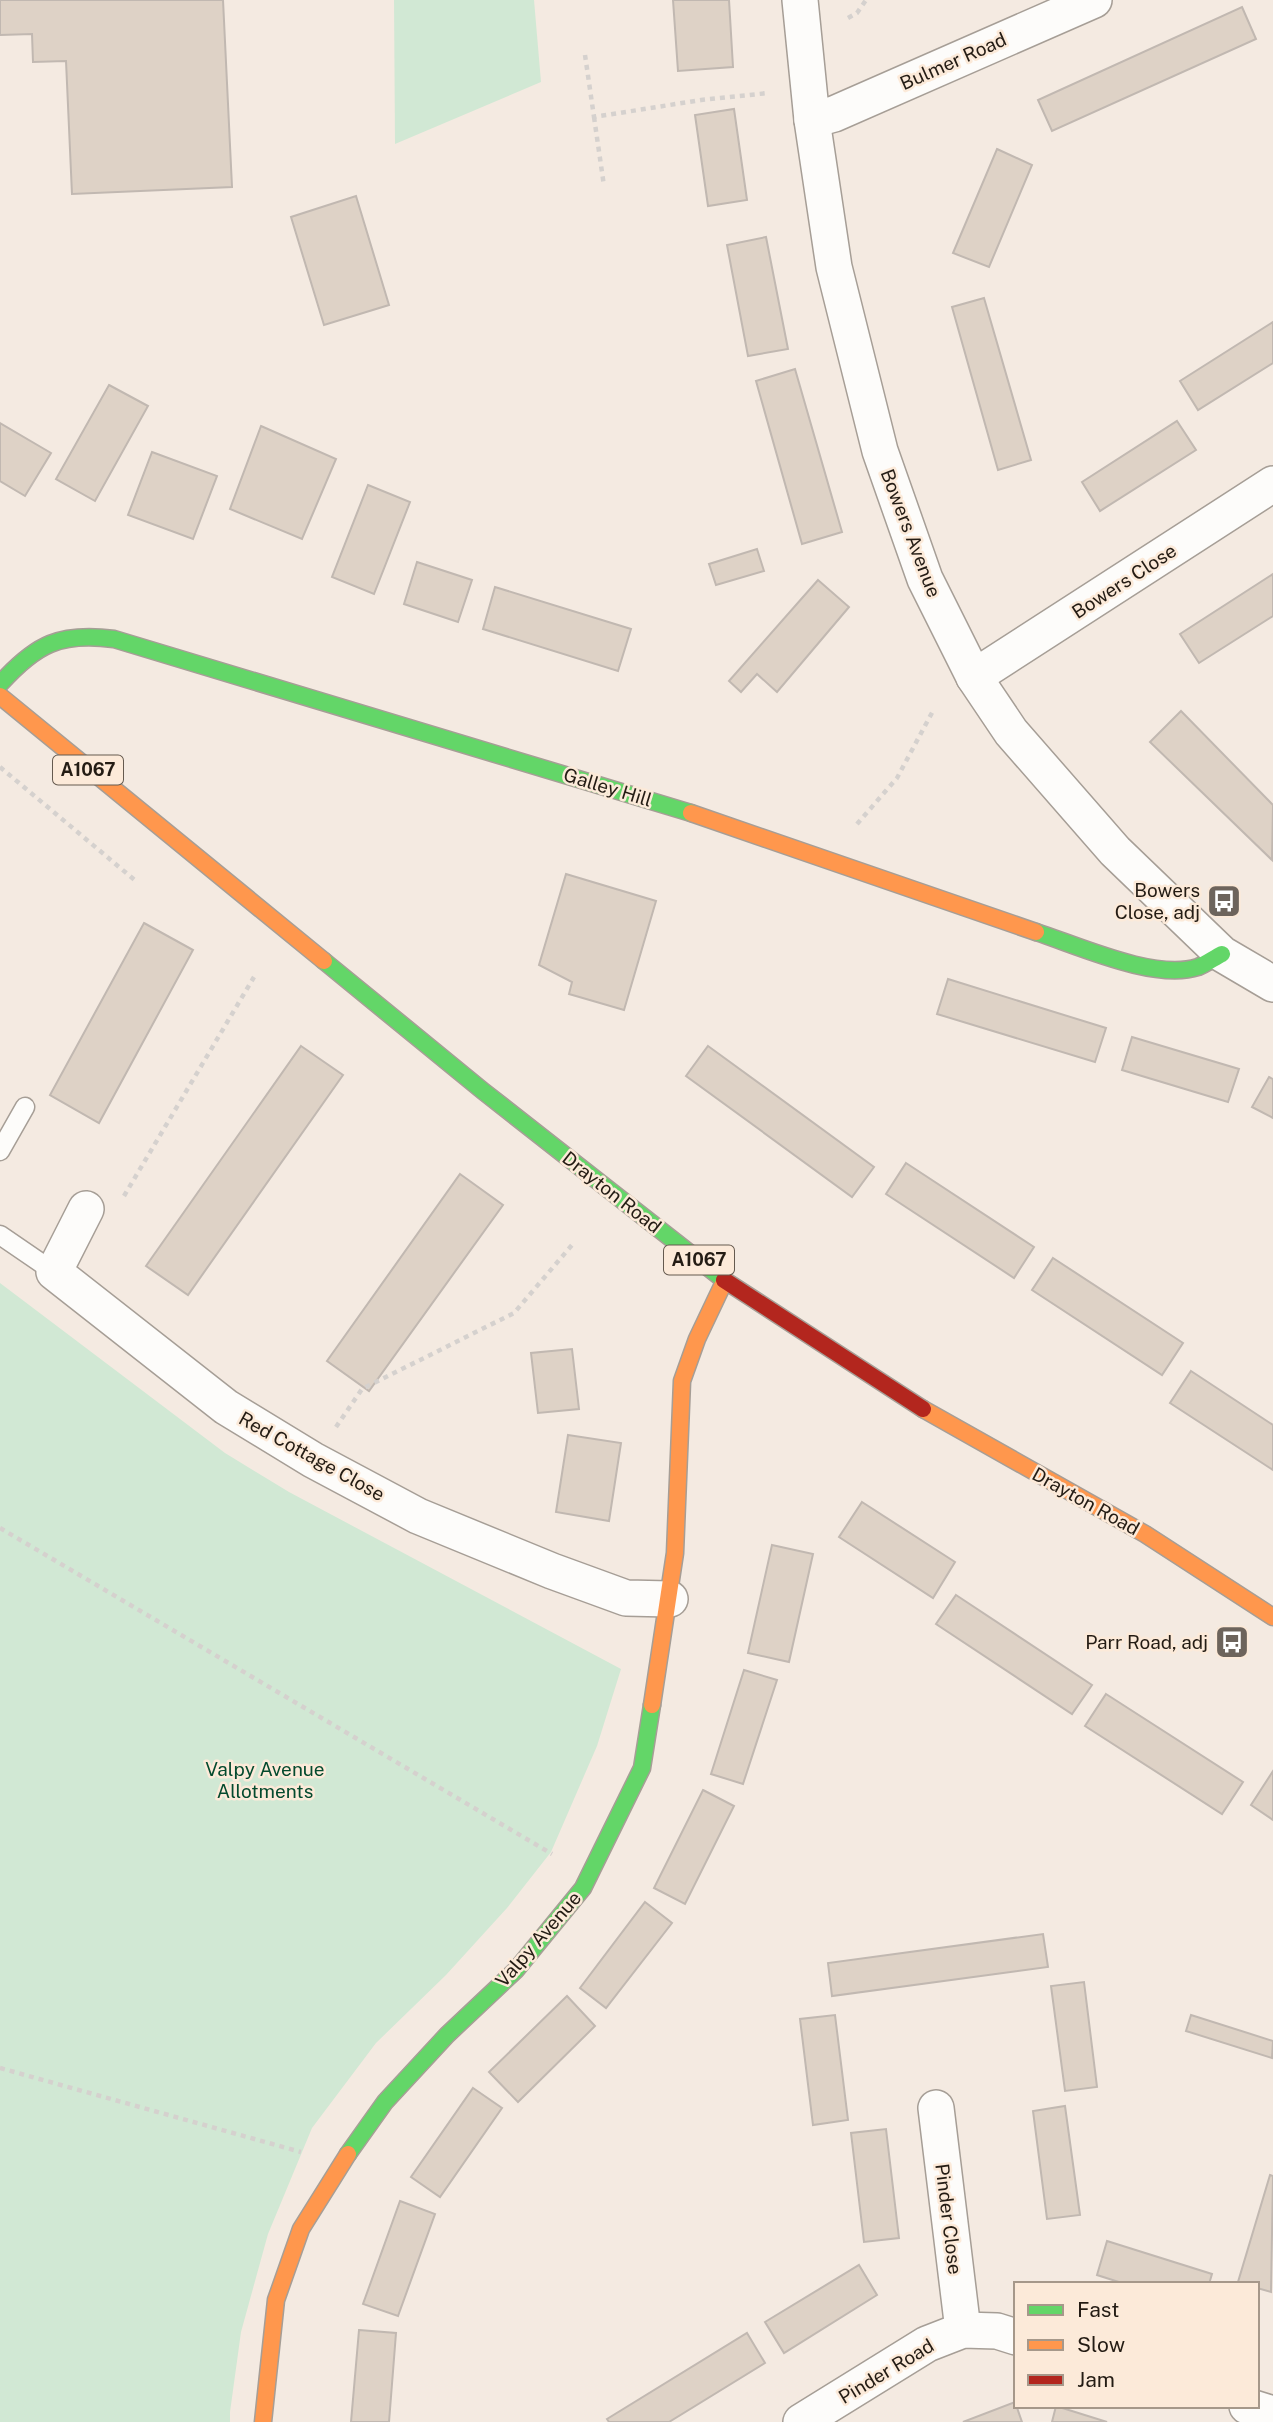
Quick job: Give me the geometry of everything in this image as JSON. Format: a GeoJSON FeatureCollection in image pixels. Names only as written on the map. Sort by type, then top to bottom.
{"type":"FeatureCollection","features":[{"type":"Feature","properties":{"kind":"street","name":"Bowers Avenue"},"geometry":{"type":"LineString","coordinates":[[800,0],[812,120],[834,267],[880,451],[925,579],[974,677],[1011,733],[1115,850],[1222,954],[1273,984]]}},
{"type":"Feature","properties":{"kind":"street","name":"Bulmer Road"},"geometry":{"type":"LineString","coordinates":[[812,120],[834,114],[1094,0]]}},
{"type":"Feature","properties":{"kind":"street","name":"Bowers Close"},"geometry":{"type":"LineString","coordinates":[[974,677],[1273,484]]}},
{"type":"Feature","properties":{"kind":"street","name":"Galley Hill"},"geometry":{"type":"LineString","coordinates":[[0,684],[40,648],[61,637],[88,635],[114,639],[651,799],[1118,960],[1164,971],[1198,967],[1222,954]]}},
{"type":"Feature","properties":{"kind":"street","name":"Drayton Road"},"geometry":{"type":"LineString","coordinates":[[0,696],[472,1082],[725,1280],[927,1411],[1145,1534],[1273,1617]]}},
{"type":"Feature","properties":{"kind":"street"},"geometry":{"type":"LineString","coordinates":[[54,1272],[86,1209]]}},
{"type":"Feature","properties":{"kind":"street","name":"Red Cottage Close"},"geometry":{"type":"LineString","coordinates":[[54,1272],[226,1407],[313,1460],[418,1516],[626,1598],[670,1599]]}},
{"type":"Feature","properties":{"kind":"street","name":"Valpy Avenue"},"geometry":{"type":"LineString","coordinates":[[263,2422],[276,2300],[301,2229],[342,2163],[385,2102],[447,2035],[516,1970],[583,1888],[642,1768],[675,1553],[682,1381],[725,1280]]}},
{"type":"Feature","properties":{"kind":"street","name":"Pinder Close"},"geometry":{"type":"LineString","coordinates":[[936,2108],[963,2330]]}},
{"type":"Feature","properties":{"kind":"street","name":"Pinder Road"},"geometry":{"type":"LineString","coordinates":[[801,2422],[928,2344],[963,2330],[997,2331],[1014,2336]]}},
{"type":"Feature","properties":{"kind":"street"},"geometry":{"type":"LineString","coordinates":[[1254,2408],[1273,2414]]}},
{"type":"Feature","properties":{"kind":"lane"},"geometry":{"type":"LineString","coordinates":[[0,1151],[25,1107]]}},
{"type":"Feature","properties":{"kind":"lane"},"geometry":{"type":"LineString","coordinates":[[0,1235],[54,1272]]}},
{"type":"Feature","properties":{"kind":"path"},"geometry":{"type":"LineString","coordinates":[[848,18],[857,12],[866,0]]}},
{"type":"Feature","properties":{"kind":"path"},"geometry":{"type":"LineString","coordinates":[[585,55],[604,186]]}},
{"type":"Feature","properties":{"kind":"path"},"geometry":{"type":"LineString","coordinates":[[594,117],[701,100],[768,93]]}},
{"type":"Feature","properties":{"kind":"path"},"geometry":{"type":"LineString","coordinates":[[857,824],[897,778],[934,709]]}},
{"type":"Feature","properties":{"kind":"path"},"geometry":{"type":"LineString","coordinates":[[0,767],[137,882]]}},
{"type":"Feature","properties":{"kind":"path"},"geometry":{"type":"LineString","coordinates":[[86,1209],[114,1212],[254,977]]}},
{"type":"Feature","properties":{"kind":"path"},"geometry":{"type":"LineString","coordinates":[[313,1460],[362,1389],[514,1313],[572,1245]]}},
{"type":"Feature","properties":{"kind":"path"},"geometry":{"type":"LineString","coordinates":[[0,1528],[589,1875]]}},
{"type":"Feature","properties":{"kind":"path"},"geometry":{"type":"LineString","coordinates":[[0,2068],[342,2163]]}},
{"type":"Feature","properties":{"kind":"green space"},"geometry":{"type":"Polygon","coordinates":[[[394,0],[534,0],[541,82],[395,144],[394,0]]]}},
{"type":"Feature","properties":{"kind":"green space","name":"Valpy Avenue Allotments"},"geometry":{"type":"Polygon","coordinates":[[[0,1283],[225,1453],[289,1492],[621,1669],[597,1746],[551,1852],[507,1908],[446,1975],[376,2043],[312,2128],[268,2234],[241,2332],[230,2422],[0,2422],[0,1283]]]}},
{"type":"Feature","properties":{"kind":"building"},"geometry":{"type":"Polygon","coordinates":[[[0,0],[223,0],[232,187],[72,194],[66,61],[33,62],[32,34],[0,35],[0,0]]]}},
{"type":"Feature","properties":{"kind":"building"},"geometry":{"type":"Polygon","coordinates":[[[673,0],[729,0],[733,67],[678,71],[673,0]]]}},
{"type":"Feature","properties":{"kind":"building"},"geometry":{"type":"Polygon","coordinates":[[[1242,7],[1256,39],[1052,131],[1038,100],[1242,7]]]}},
{"type":"Feature","properties":{"kind":"building"},"geometry":{"type":"Polygon","coordinates":[[[734,109],[747,200],[708,206],[695,115],[734,109]]]}},
{"type":"Feature","properties":{"kind":"building"},"geometry":{"type":"Polygon","coordinates":[[[997,149],[1032,165],[989,267],[953,253],[997,149]]]}},
{"type":"Feature","properties":{"kind":"building"},"geometry":{"type":"Polygon","coordinates":[[[356,196],[389,305],[324,325],[291,217],[356,196]]]}},
{"type":"Feature","properties":{"kind":"building"},"geometry":{"type":"Polygon","coordinates":[[[766,237],[788,349],[748,356],[727,245],[766,237]]]}},
{"type":"Feature","properties":{"kind":"building"},"geometry":{"type":"Polygon","coordinates":[[[984,298],[1031,460],[998,470],[952,307],[984,298]]]}},
{"type":"Feature","properties":{"kind":"building"},"geometry":{"type":"Polygon","coordinates":[[[1273,322],[1273,363],[1198,410],[1180,381],[1273,322]]]}},
{"type":"Feature","properties":{"kind":"building"},"geometry":{"type":"Polygon","coordinates":[[[795,369],[842,532],[802,544],[756,381],[795,369]]]}},
{"type":"Feature","properties":{"kind":"building"},"geometry":{"type":"Polygon","coordinates":[[[109,385],[148,406],[95,501],[56,479],[109,385]]]}},
{"type":"Feature","properties":{"kind":"building"},"geometry":{"type":"Polygon","coordinates":[[[1177,421],[1196,450],[1100,511],[1082,482],[1177,421]]]}},
{"type":"Feature","properties":{"kind":"building"},"geometry":{"type":"Polygon","coordinates":[[[0,423],[51,453],[25,496],[0,481],[0,423]]]}},
{"type":"Feature","properties":{"kind":"building"},"geometry":{"type":"Polygon","coordinates":[[[261,426],[336,459],[302,539],[230,509],[261,426]]]}},
{"type":"Feature","properties":{"kind":"building"},"geometry":{"type":"Polygon","coordinates":[[[152,452],[217,476],[193,539],[128,515],[152,452]]]}},
{"type":"Feature","properties":{"kind":"building"},"geometry":{"type":"Polygon","coordinates":[[[368,485],[410,502],[374,594],[332,577],[368,485]]]}},
{"type":"Feature","properties":{"kind":"building"},"geometry":{"type":"Polygon","coordinates":[[[757,549],[764,571],[716,585],[709,564],[757,549]]]}},
{"type":"Feature","properties":{"kind":"building"},"geometry":{"type":"Polygon","coordinates":[[[417,562],[472,580],[458,622],[404,604],[417,562]]]}},
{"type":"Feature","properties":{"kind":"building"},"geometry":{"type":"Polygon","coordinates":[[[1273,574],[1273,616],[1199,663],[1180,634],[1273,574]]]}},
{"type":"Feature","properties":{"kind":"building"},"geometry":{"type":"Polygon","coordinates":[[[818,580],[849,607],[777,692],[757,674],[741,692],[729,681],[818,580]]]}},
{"type":"Feature","properties":{"kind":"building"},"geometry":{"type":"Polygon","coordinates":[[[495,587],[631,629],[618,671],[483,629],[495,587]]]}},
{"type":"Feature","properties":{"kind":"building"},"geometry":{"type":"Polygon","coordinates":[[[1181,711],[1273,805],[1272,860],[1150,742],[1181,711]]]}},
{"type":"Feature","properties":{"kind":"building"},"geometry":{"type":"Polygon","coordinates":[[[566,874],[656,901],[624,1010],[569,994],[572,982],[539,965],[566,874]]]}},
{"type":"Feature","properties":{"kind":"building"},"geometry":{"type":"Polygon","coordinates":[[[144,923],[193,950],[99,1123],[50,1095],[144,923]]]}},
{"type":"Feature","properties":{"kind":"building"},"geometry":{"type":"Polygon","coordinates":[[[948,979],[1106,1028],[1095,1062],[937,1014],[948,979]]]}},
{"type":"Feature","properties":{"kind":"building"},"geometry":{"type":"Polygon","coordinates":[[[1132,1037],[1239,1069],[1228,1102],[1122,1070],[1132,1037]]]}},
{"type":"Feature","properties":{"kind":"building"},"geometry":{"type":"Polygon","coordinates":[[[301,1046],[343,1075],[188,1295],[146,1266],[301,1046]]]}},
{"type":"Feature","properties":{"kind":"building"},"geometry":{"type":"Polygon","coordinates":[[[708,1046],[874,1167],[852,1197],[686,1076],[708,1046]]]}},
{"type":"Feature","properties":{"kind":"building"},"geometry":{"type":"Polygon","coordinates":[[[1269,1077],[1273,1079],[1273,1118],[1252,1107],[1269,1077]]]}},
{"type":"Feature","properties":{"kind":"building"},"geometry":{"type":"Polygon","coordinates":[[[906,1163],[1034,1247],[1014,1278],[886,1194],[906,1163]]]}},
{"type":"Feature","properties":{"kind":"building"},"geometry":{"type":"Polygon","coordinates":[[[460,1174],[503,1205],[369,1391],[327,1361],[460,1174]]]}},
{"type":"Feature","properties":{"kind":"building"},"geometry":{"type":"Polygon","coordinates":[[[1053,1258],[1183,1343],[1162,1375],[1032,1290],[1053,1258]]]}},
{"type":"Feature","properties":{"kind":"building"},"geometry":{"type":"Polygon","coordinates":[[[572,1349],[579,1409],[538,1413],[531,1353],[572,1349]]]}},
{"type":"Feature","properties":{"kind":"building"},"geometry":{"type":"Polygon","coordinates":[[[1191,1371],[1273,1425],[1273,1470],[1170,1403],[1191,1371]]]}},
{"type":"Feature","properties":{"kind":"building"},"geometry":{"type":"Polygon","coordinates":[[[568,1435],[621,1443],[609,1521],[556,1512],[568,1435]]]}},
{"type":"Feature","properties":{"kind":"building"},"geometry":{"type":"Polygon","coordinates":[[[862,1502],[955,1562],[933,1598],[839,1537],[862,1502]]]}},
{"type":"Feature","properties":{"kind":"building"},"geometry":{"type":"Polygon","coordinates":[[[772,1545],[813,1554],[789,1662],[748,1653],[772,1545]]]}},
{"type":"Feature","properties":{"kind":"building"},"geometry":{"type":"Polygon","coordinates":[[[956,1595],[1092,1685],[1072,1714],[936,1624],[956,1595]]]}},
{"type":"Feature","properties":{"kind":"building"},"geometry":{"type":"Polygon","coordinates":[[[744,1670],[777,1680],[743,1784],[711,1774],[744,1670]]]}},
{"type":"Feature","properties":{"kind":"building"},"geometry":{"type":"Polygon","coordinates":[[[1106,1694],[1243,1782],[1222,1814],[1085,1726],[1106,1694]]]}},
{"type":"Feature","properties":{"kind":"building"},"geometry":{"type":"Polygon","coordinates":[[[1273,1771],[1273,1820],[1251,1805],[1273,1771]]]}},
{"type":"Feature","properties":{"kind":"building"},"geometry":{"type":"Polygon","coordinates":[[[703,1790],[734,1806],[685,1904],[654,1888],[703,1790]]]}},
{"type":"Feature","properties":{"kind":"building"},"geometry":{"type":"Polygon","coordinates":[[[645,1902],[672,1923],[606,2008],[580,1988],[645,1902]]]}},
{"type":"Feature","properties":{"kind":"building"},"geometry":{"type":"Polygon","coordinates":[[[1043,1934],[1048,1967],[832,1996],[828,1963],[1043,1934]]]}},
{"type":"Feature","properties":{"kind":"building"},"geometry":{"type":"Polygon","coordinates":[[[1084,1982],[1097,2087],[1065,2091],[1051,1986],[1084,1982]]]}},
{"type":"Feature","properties":{"kind":"building"},"geometry":{"type":"Polygon","coordinates":[[[567,1996],[595,2026],[518,2102],[489,2072],[567,1996]]]}},
{"type":"Feature","properties":{"kind":"building"},"geometry":{"type":"Polygon","coordinates":[[[835,2015],[848,2120],[813,2125],[800,2019],[835,2015]]]}},
{"type":"Feature","properties":{"kind":"building"},"geometry":{"type":"Polygon","coordinates":[[[1191,2015],[1273,2041],[1272,2058],[1186,2031],[1191,2015]]]}},
{"type":"Feature","properties":{"kind":"building"},"geometry":{"type":"Polygon","coordinates":[[[473,2088],[502,2108],[440,2197],[411,2177],[473,2088]]]}},
{"type":"Feature","properties":{"kind":"building"},"geometry":{"type":"Polygon","coordinates":[[[1065,2106],[1080,2215],[1047,2219],[1033,2111],[1065,2106]]]}},
{"type":"Feature","properties":{"kind":"building"},"geometry":{"type":"Polygon","coordinates":[[[886,2129],[899,2238],[864,2242],[851,2133],[886,2129]]]}},
{"type":"Feature","properties":{"kind":"building"},"geometry":{"type":"Polygon","coordinates":[[[1270,2175],[1273,2176],[1271,2292],[1259,2289],[1259,2282],[1238,2282],[1270,2175]]]}},
{"type":"Feature","properties":{"kind":"building"},"geometry":{"type":"Polygon","coordinates":[[[400,2201],[435,2214],[398,2316],[363,2304],[400,2201]]]}},
{"type":"Feature","properties":{"kind":"building"},"geometry":{"type":"Polygon","coordinates":[[[1107,2241],[1212,2274],[1210,2282],[1119,2282],[1097,2275],[1107,2241]]]}},
{"type":"Feature","properties":{"kind":"building"},"geometry":{"type":"Polygon","coordinates":[[[859,2265],[877,2295],[784,2353],[765,2322],[859,2265]]]}},
{"type":"Feature","properties":{"kind":"building"},"geometry":{"type":"Polygon","coordinates":[[[359,2330],[396,2333],[389,2422],[351,2422],[359,2330]]]}},
{"type":"Feature","properties":{"kind":"building"},"geometry":{"type":"Polygon","coordinates":[[[747,2333],[765,2363],[669,2422],[609,2422],[607,2419],[747,2333]]]}},
{"type":"Feature","properties":{"kind":"building"},"geometry":{"type":"Polygon","coordinates":[[[1014,2402],[1014,2408],[1017,2408],[1022,2422],[963,2422],[1014,2402]]]}},
{"type":"Feature","properties":{"kind":"building"},"geometry":{"type":"Polygon","coordinates":[[[1056,2408],[1062,2408],[1107,2422],[1052,2422],[1056,2408]]]}},
{"type":"Feature","properties":{"kind":"traffic: fast"},"geometry":{"type":"LineString","coordinates":[[0,684],[25,659],[50,644],[78,637],[114,639],[691,813]]}},
{"type":"Feature","properties":{"kind":"traffic: fast"},"geometry":{"type":"LineString","coordinates":[[1036,932],[1117,960],[1161,969],[1198,967],[1222,954]]}},
{"type":"Feature","properties":{"kind":"traffic: fast"},"geometry":{"type":"LineString","coordinates":[[324,961],[483,1091],[724,1280]]}},
{"type":"Feature","properties":{"kind":"traffic: fast"},"geometry":{"type":"LineString","coordinates":[[348,2154],[385,2102],[447,2035],[516,1970],[583,1888],[642,1768],[652,1705]]}},
{"type":"Feature","properties":{"kind":"traffic: slow"},"geometry":{"type":"LineString","coordinates":[[0,696],[324,961]]}},
{"type":"Feature","properties":{"kind":"traffic: slow"},"geometry":{"type":"LineString","coordinates":[[691,813],[1036,932]]}},
{"type":"Feature","properties":{"kind":"traffic: slow"},"geometry":{"type":"LineString","coordinates":[[652,1705],[675,1553],[682,1381],[697,1339],[725,1280]]}},
{"type":"Feature","properties":{"kind":"traffic: slow"},"geometry":{"type":"LineString","coordinates":[[923,1409],[1145,1534],[1273,1617]]}},
{"type":"Feature","properties":{"kind":"traffic: slow"},"geometry":{"type":"LineString","coordinates":[[263,2422],[276,2300],[301,2229],[348,2154]]}},
{"type":"Feature","properties":{"kind":"traffic: jam"},"geometry":{"type":"LineString","coordinates":[[724,1280],[923,1409]]}},
{"type":"Feature","properties":{"kind":"place","name":"Bowers Close, adj"},"geometry":{"type":"Point","coordinates":[1224,901]}},
{"type":"Feature","properties":{"kind":"place","name":"Parr Road, adj"},"geometry":{"type":"Point","coordinates":[1232,1642]}}]}
